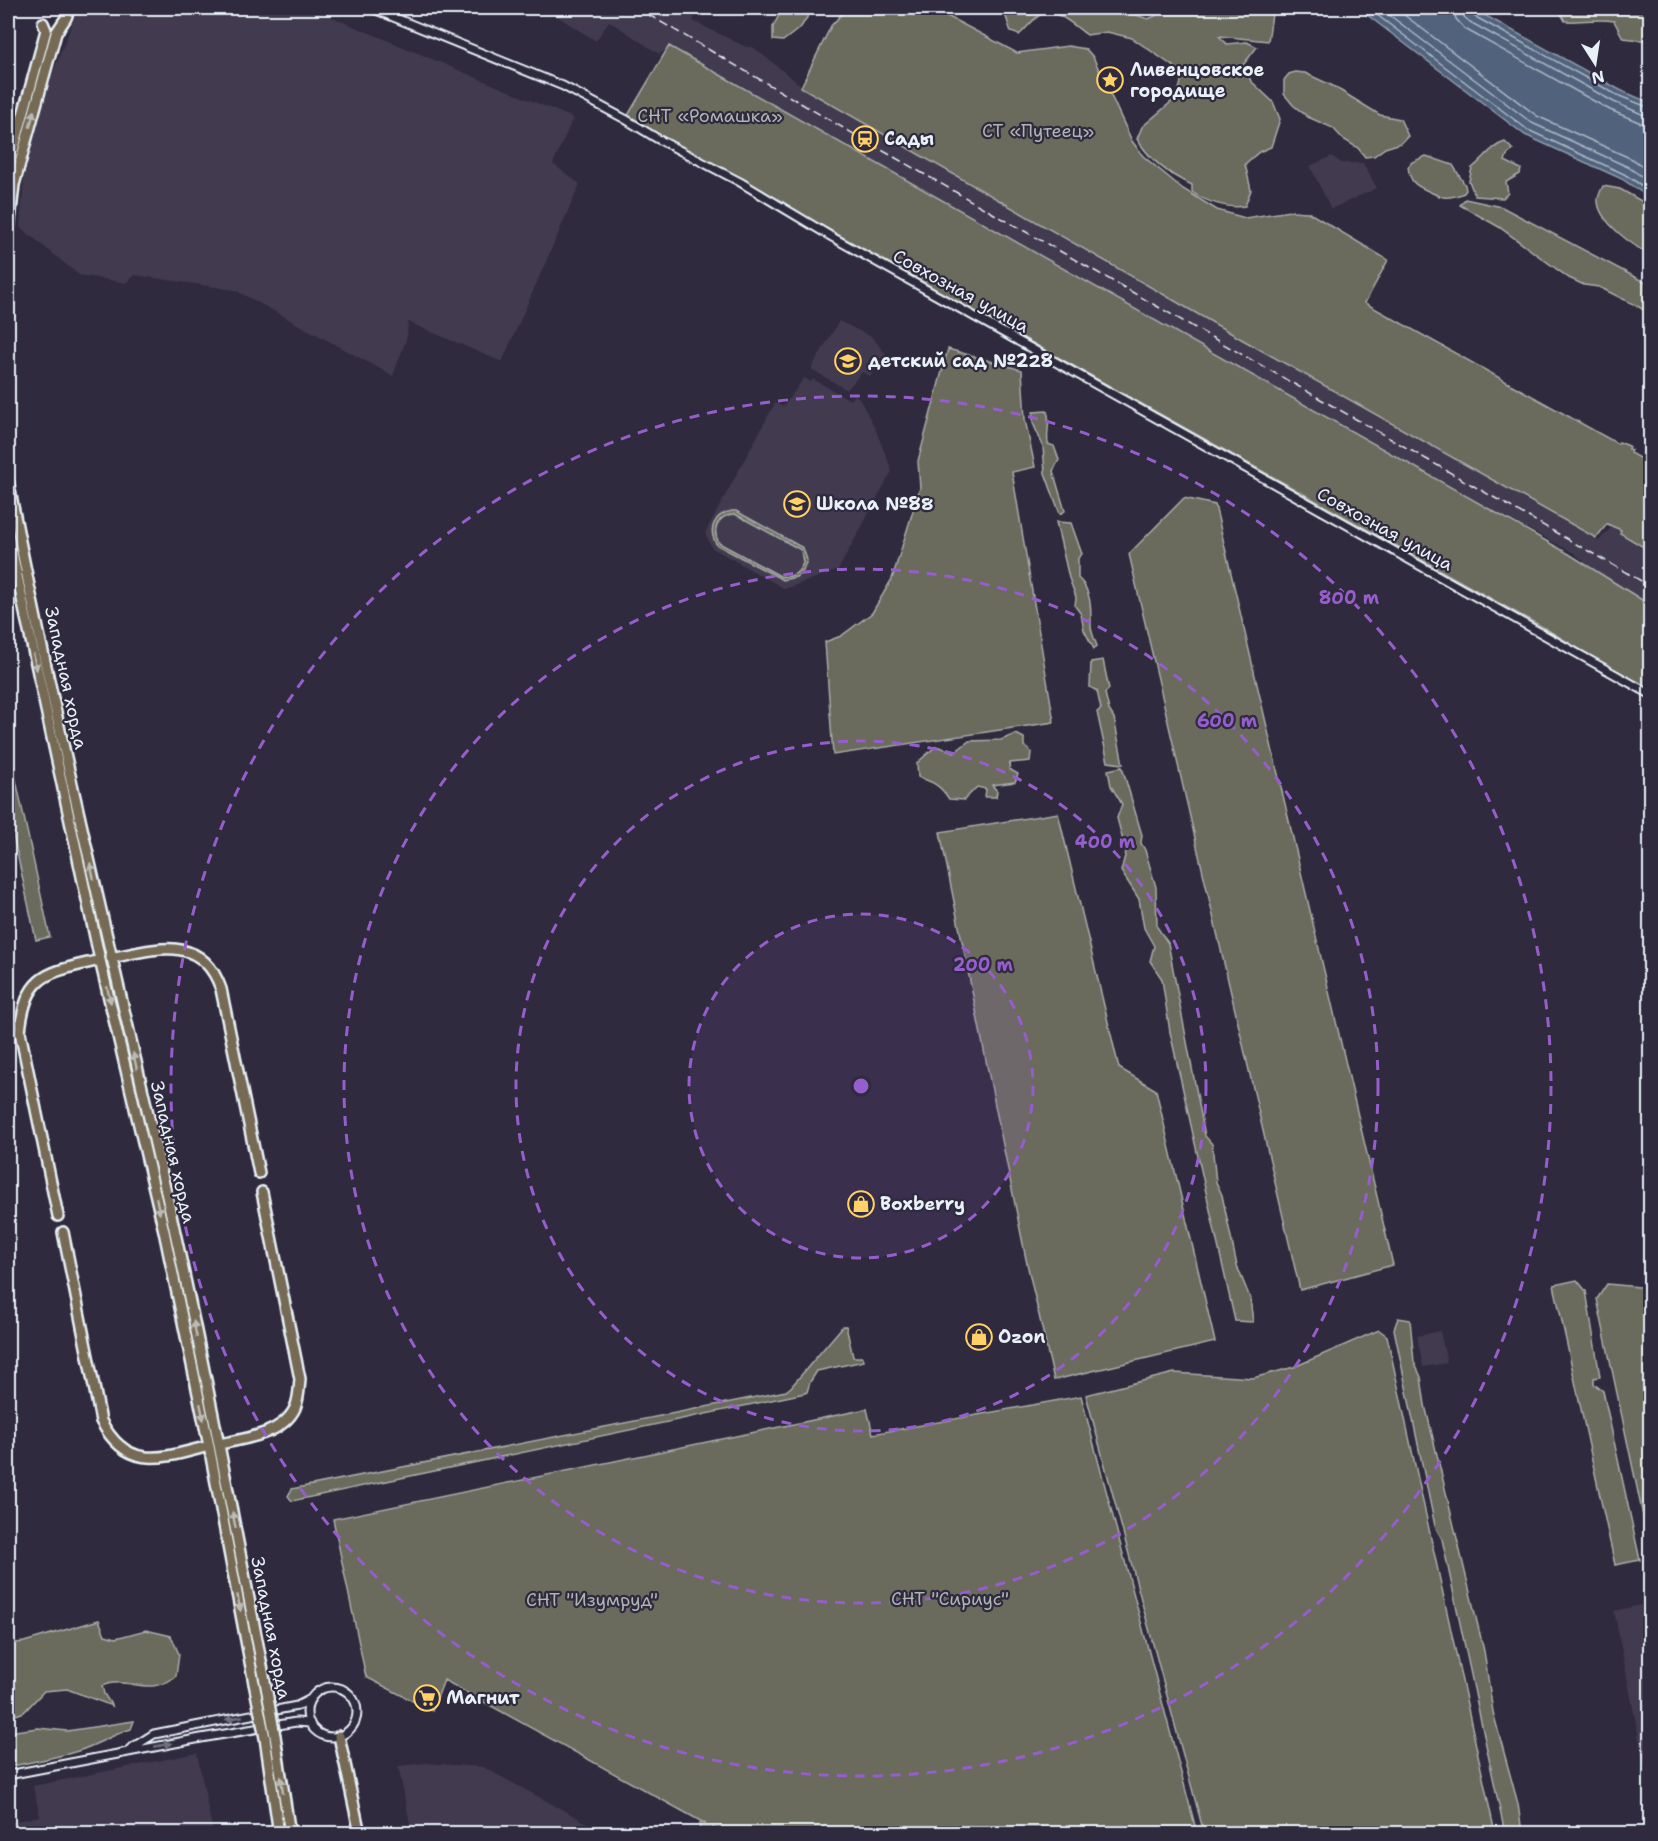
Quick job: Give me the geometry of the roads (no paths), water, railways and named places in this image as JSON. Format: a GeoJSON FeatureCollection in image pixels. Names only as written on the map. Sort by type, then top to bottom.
{"type":"FeatureCollection","features":[{"type":"Feature","properties":{"kind":"highway"},"geometry":{"type":"LineString","coordinates":[[8,170],[49,29],[66,18],[70,8]]}},
{"type":"Feature","properties":{"kind":"highway"},"geometry":{"type":"LineString","coordinates":[[8,238],[14,185],[49,29]]}},
{"type":"Feature","properties":{"kind":"highway","name":"Западная хорда"},"geometry":{"type":"LineString","coordinates":[[8,480],[111,958],[163,1179],[219,1444],[265,1681],[290,1833]]}},
{"type":"Feature","properties":{"kind":"highway","name":"Западная хорда"},"geometry":{"type":"LineString","coordinates":[[8,534],[100,960],[153,1181],[209,1446],[265,1738],[279,1833]]}},
{"type":"Feature","properties":{"kind":"highway"},"geometry":{"type":"LineString","coordinates":[[111,958],[163,947],[183,949],[198,956],[210,966],[221,989],[259,1173]]}},
{"type":"Feature","properties":{"kind":"highway"},"geometry":{"type":"LineString","coordinates":[[58,1216],[20,1032],[22,1013],[26,997],[36,983],[54,971],[100,960]]}},
{"type":"Feature","properties":{"kind":"highway"},"geometry":{"type":"LineString","coordinates":[[219,1444],[249,1438],[272,1430],[286,1420],[298,1400],[300,1379],[262,1192]]}},
{"type":"Feature","properties":{"kind":"highway"},"geometry":{"type":"LineString","coordinates":[[63,1232],[101,1421],[108,1434],[115,1444],[128,1453],[142,1457],[181,1453],[209,1446]]}},
{"type":"Feature","properties":{"kind":"highway"},"geometry":{"type":"LineString","coordinates":[[339,1736],[360,1833]]}},
{"type":"Feature","properties":{"kind":"street","name":"Совхозная улица"},"geometry":{"type":"LineString","coordinates":[[371,8],[563,86],[625,119],[658,140],[740,182],[832,237],[1650,694]]}},
{"type":"Feature","properties":{"kind":"street"},"geometry":{"type":"LineString","coordinates":[[125,1752],[154,1734],[297,1706],[311,1699],[318,1692],[331,1688],[339,1689],[350,1696],[356,1707],[356,1719],[350,1730],[339,1736],[324,1736],[316,1731],[310,1723],[308,1708],[311,1699]]}},
{"type":"Feature","properties":{"kind":"street"},"geometry":{"type":"LineString","coordinates":[[8,1775],[296,1722],[310,1723]]}},
{"type":"Feature","properties":{"kind":"water"},"geometry":{"type":"Polygon","coordinates":[[[1358,8],[1472,8],[1620,90],[1650,103],[1650,198],[1622,179],[1525,135],[1358,8]]]}},
{"type":"Feature","properties":{"kind":"railway"},"geometry":{"type":"LineString","coordinates":[[637,8],[864,140],[1650,586]]}},
{"type":"Feature","properties":{"kind":"place","name":"Ливенцовское городище"},"geometry":{"type":"Point","coordinates":[1110,80]}},
{"type":"Feature","properties":{"kind":"place","name":"Сады"},"geometry":{"type":"Point","coordinates":[865,139]}},
{"type":"Feature","properties":{"kind":"place","name":"детский сад №228"},"geometry":{"type":"Point","coordinates":[848,361]}},
{"type":"Feature","properties":{"kind":"place","name":"Школа №88"},"geometry":{"type":"Point","coordinates":[797,504]}},
{"type":"Feature","properties":{"kind":"place","name":"Boxberry"},"geometry":{"type":"Point","coordinates":[861,1204]}},
{"type":"Feature","properties":{"kind":"place","name":"Ozon"},"geometry":{"type":"Point","coordinates":[979,1337]}},
{"type":"Feature","properties":{"kind":"place","name":"Магнит"},"geometry":{"type":"Point","coordinates":[427,1698]}},
{"type":"Feature","properties":{"kind":"park label","name":"СНТ «Ромашка»"},"geometry":{"type":"Point","coordinates":[710,116]}},
{"type":"Feature","properties":{"kind":"park label","name":"СТ «Путеец»"},"geometry":{"type":"Point","coordinates":[1038,131]}},
{"type":"Feature","properties":{"kind":"park label","name":"СНТ \"Сириус\""},"geometry":{"type":"Point","coordinates":[950,1599]}},
{"type":"Feature","properties":{"kind":"park label","name":"СНТ \"Изумруд\""},"geometry":{"type":"Point","coordinates":[592,1600]}}]}
